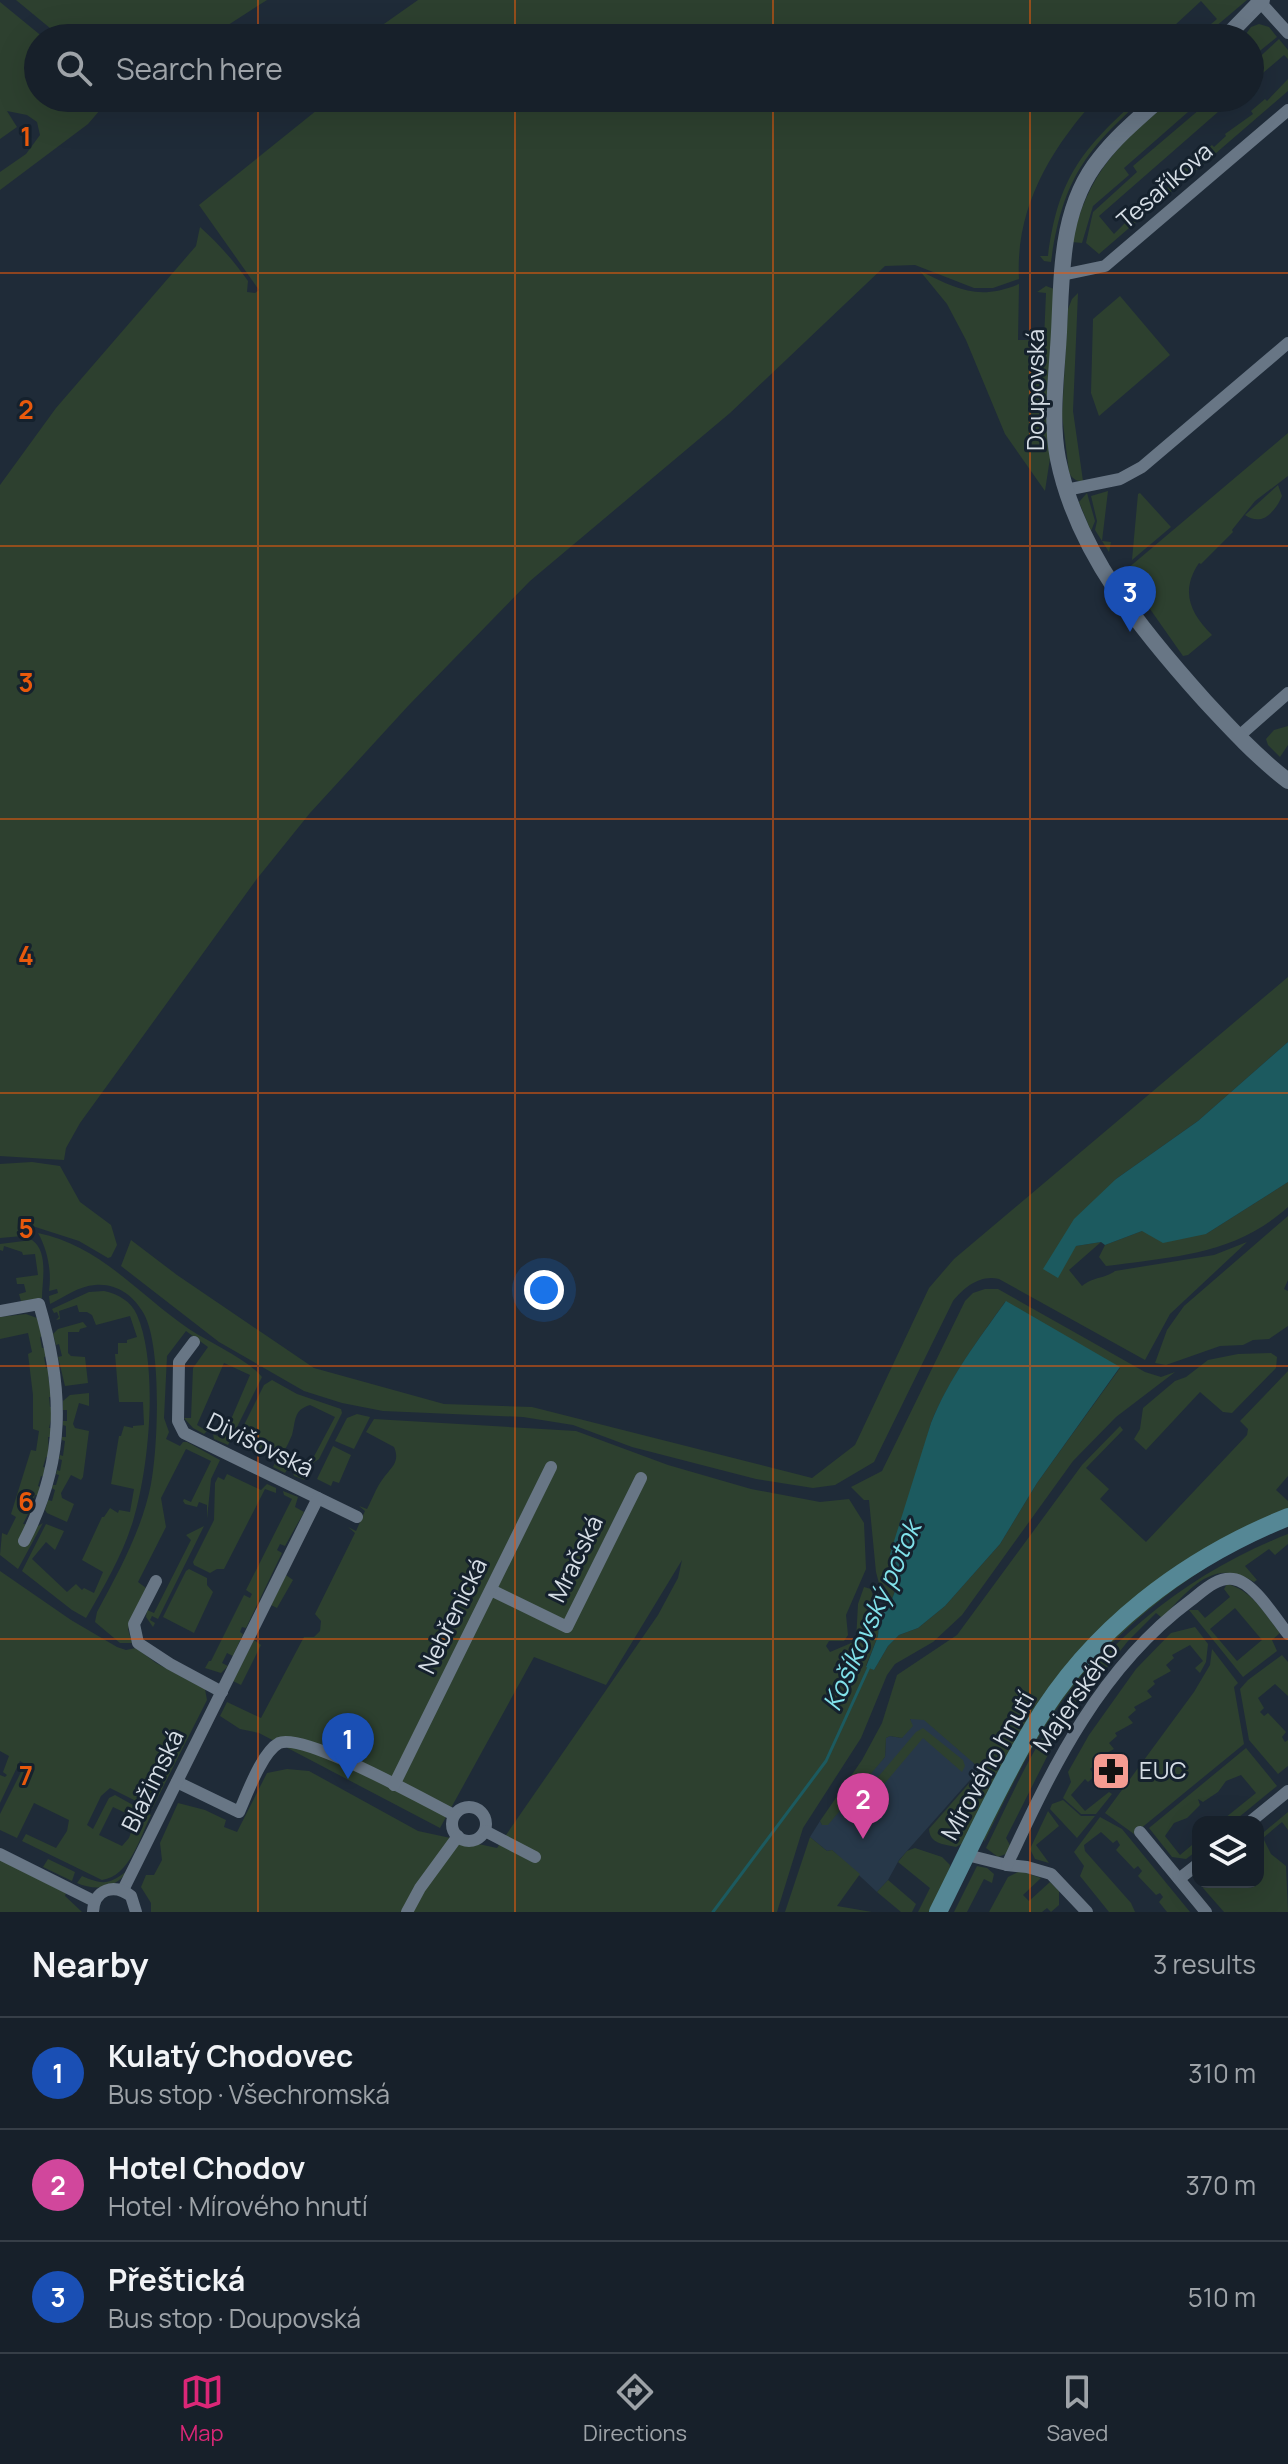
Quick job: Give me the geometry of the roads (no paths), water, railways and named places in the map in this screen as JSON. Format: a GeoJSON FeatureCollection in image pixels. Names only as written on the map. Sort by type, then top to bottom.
{"type":"FeatureCollection","features":[{"type":"Feature","properties":{"kind":"main road","name":"Mírového hnutí"},"geometry":{"type":"LineString","coordinates":[[938,1912],[1034,1725],[1076,1667],[1111,1629],[1156,1589],[1215,1550],[1288,1517]]}},
{"type":"Feature","properties":{"kind":"street"},"geometry":{"type":"LineString","coordinates":[[1239,24],[1261,1],[1288,33]]}},
{"type":"Feature","properties":{"kind":"street","name":"Tesaříkova"},"geometry":{"type":"LineString","coordinates":[[1062,275],[1105,266],[1288,110]]}},
{"type":"Feature","properties":{"kind":"street","name":"Doupovská"},"geometry":{"type":"LineString","coordinates":[[1146,112],[1113,142],[1084,181],[1067,230],[1055,422],[1058,457],[1075,515],[1091,546],[1150,638],[1238,737],[1288,781]]}},
{"type":"Feature","properties":{"kind":"street"},"geometry":{"type":"LineString","coordinates":[[1066,490],[1120,479],[1142,467],[1288,343]]}},
{"type":"Feature","properties":{"kind":"street"},"geometry":{"type":"LineString","coordinates":[[1238,737],[1288,693]]}},
{"type":"Feature","properties":{"kind":"street"},"geometry":{"type":"LineString","coordinates":[[0,1311],[39,1304],[58,1392],[57,1439],[45,1495],[24,1541]]}},
{"type":"Feature","properties":{"kind":"street","name":"Divišovská"},"geometry":{"type":"LineString","coordinates":[[194,1342],[179,1362],[179,1428],[357,1517]]}},
{"type":"Feature","properties":{"kind":"street","name":"Nebřenická"},"geometry":{"type":"LineString","coordinates":[[394,1785],[551,1467]]}},
{"type":"Feature","properties":{"kind":"street","name":"Mračská"},"geometry":{"type":"LineString","coordinates":[[491,1590],[567,1627],[641,1478]]}},
{"type":"Feature","properties":{"kind":"street","name":"Divišovská"},"geometry":{"type":"LineString","coordinates":[[222,1692],[318,1498]]}},
{"type":"Feature","properties":{"kind":"street","name":"Majerského"},"geometry":{"type":"LineString","coordinates":[[1007,1865],[1051,1771],[1083,1718],[1137,1648],[1183,1606],[1221,1580],[1236,1579],[1249,1586],[1288,1634]]}},
{"type":"Feature","properties":{"kind":"street"},"geometry":{"type":"LineString","coordinates":[[156,1581],[134,1624],[138,1643],[222,1692]]}},
{"type":"Feature","properties":{"kind":"street","name":"Blažimská"},"geometry":{"type":"LineString","coordinates":[[123,1890],[222,1692]]}},
{"type":"Feature","properties":{"kind":"street"},"geometry":{"type":"LineString","coordinates":[[177,1782],[239,1812],[266,1757],[279,1744],[288,1741],[320,1749],[454,1815]]}},
{"type":"Feature","properties":{"kind":"street"},"geometry":{"type":"LineString","coordinates":[[1257,1816],[1288,1791]]}},
{"type":"Feature","properties":{"kind":"street"},"geometry":{"type":"LineString","coordinates":[[466,1807],[480,1810],[485,1817],[485,1831],[471,1841],[458,1836],[452,1824],[454,1815],[466,1807]]}},
{"type":"Feature","properties":{"kind":"street"},"geometry":{"type":"LineString","coordinates":[[485,1831],[535,1857]]}},
{"type":"Feature","properties":{"kind":"street"},"geometry":{"type":"LineString","coordinates":[[1140,1832],[1206,1912]]}},
{"type":"Feature","properties":{"kind":"street"},"geometry":{"type":"LineString","coordinates":[[407,1912],[420,1888],[458,1836]]}},
{"type":"Feature","properties":{"kind":"street"},"geometry":{"type":"LineString","coordinates":[[0,1854],[94,1906],[104,1891],[123,1890],[131,1896],[136,1912]]}},
{"type":"Feature","properties":{"kind":"street"},"geometry":{"type":"LineString","coordinates":[[967,1855],[1051,1874],[1087,1912]]}},
{"type":"Feature","properties":{"kind":"street"},"geometry":{"type":"LineString","coordinates":[[1179,1879],[1192,1869]]}},
{"type":"Feature","properties":{"kind":"waterway","name":"Košíkovský potok"},"geometry":{"type":"LineString","coordinates":[[713,1912],[826,1761],[869,1667]]}},
{"type":"Feature","properties":{"kind":"place","name":"Přeštická"},"geometry":{"type":"Point","coordinates":[1130,632]}},
{"type":"Feature","properties":{"kind":"place","name":"EUC"},"geometry":{"type":"Point","coordinates":[1111,1771]}},
{"type":"Feature","properties":{"kind":"place","name":"Kulatý Chodovec"},"geometry":{"type":"Point","coordinates":[348,1779]}},
{"type":"Feature","properties":{"kind":"place","name":"Hotel Chodov"},"geometry":{"type":"Point","coordinates":[863,1839]}}]}
